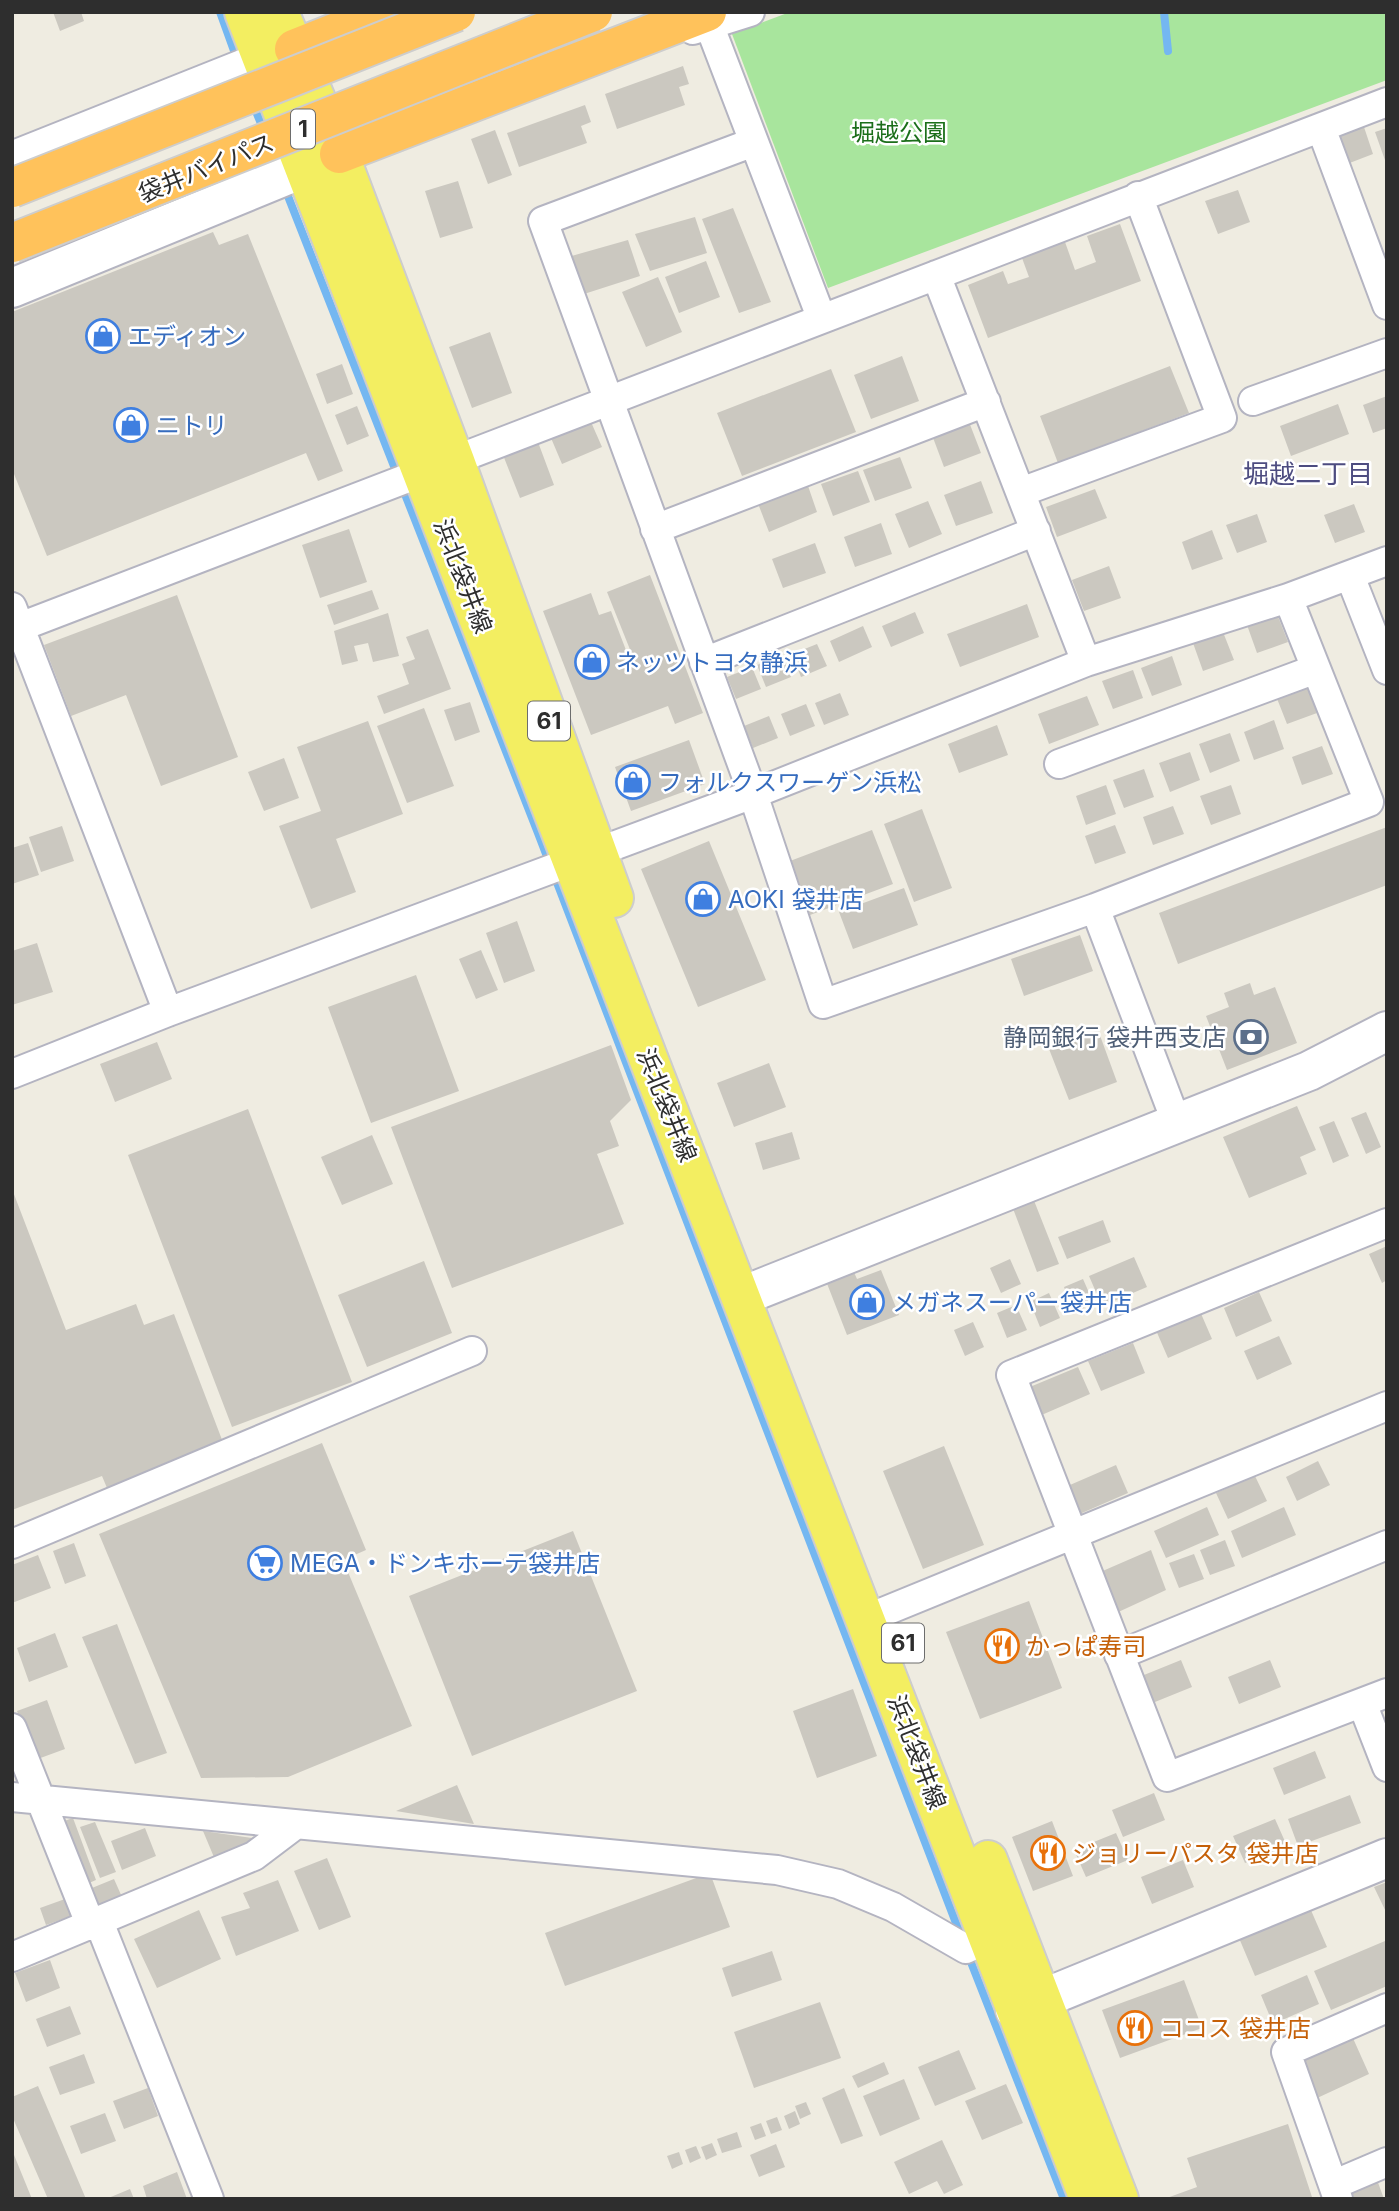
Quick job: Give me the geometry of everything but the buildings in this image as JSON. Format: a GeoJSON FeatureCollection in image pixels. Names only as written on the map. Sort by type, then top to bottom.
{"type":"FeatureCollection","features":[{"type":"Feature","properties":{"kind":"highway"},"geometry":{"type":"LineString","coordinates":[[278,55],[387,12]]}},
{"type":"Feature","properties":{"kind":"highway","name":"1"},"geometry":{"type":"LineString","coordinates":[[12,188],[456,12]]}},
{"type":"Feature","properties":{"kind":"highway","name":"袋井バイパス"},"geometry":{"type":"LineString","coordinates":[[12,243],[593,12]]}},
{"type":"Feature","properties":{"kind":"highway"},"geometry":{"type":"LineString","coordinates":[[323,161],[619,46],[708,20]]}},
{"type":"Feature","properties":{"kind":"main road","name":"浜北袋井線"},"geometry":{"type":"LineString","coordinates":[[244,12],[278,55],[323,161],[440,467],[583,856],[1002,1931],[1029,2005],[1089,2199]]}},
{"type":"Feature","properties":{"kind":"main road","name":"浜北袋井線"},"geometry":{"type":"LineString","coordinates":[[278,55],[279,12]]}},
{"type":"Feature","properties":{"kind":"main road","name":"浜北袋井線"},"geometry":{"type":"LineString","coordinates":[[1029,2005],[1119,2199]]}},
{"type":"Feature","properties":{"kind":"street"},"geometry":{"type":"LineString","coordinates":[[750,12],[708,20],[821,317]]}},
{"type":"Feature","properties":{"kind":"street"},"geometry":{"type":"LineString","coordinates":[[12,161],[278,55]]}},
{"type":"Feature","properties":{"kind":"street"},"geometry":{"type":"LineString","coordinates":[[168,1012],[15,621],[440,467],[821,317],[1387,102]]}},
{"type":"Feature","properties":{"kind":"street"},"geometry":{"type":"LineString","coordinates":[[1321,128],[1387,305]]}},
{"type":"Feature","properties":{"kind":"street"},"geometry":{"type":"LineString","coordinates":[[754,142],[543,221],[753,794],[823,1004],[1096,908],[1369,802],[1288,598]]}},
{"type":"Feature","properties":{"kind":"street"},"geometry":{"type":"LineString","coordinates":[[12,288],[323,161]]}},
{"type":"Feature","properties":{"kind":"street"},"geometry":{"type":"LineString","coordinates":[[1021,492],[1222,418],[1138,196]]}},
{"type":"Feature","properties":{"kind":"street"},"geometry":{"type":"LineString","coordinates":[[936,275],[1086,662]]}},
{"type":"Feature","properties":{"kind":"street"},"geometry":{"type":"LineString","coordinates":[[1253,401],[1387,353]]}},
{"type":"Feature","properties":{"kind":"street"},"geometry":{"type":"LineString","coordinates":[[655,529],[986,402]]}},
{"type":"Feature","properties":{"kind":"street"},"geometry":{"type":"LineString","coordinates":[[704,662],[1036,531]]}},
{"type":"Feature","properties":{"kind":"street"},"geometry":{"type":"LineString","coordinates":[[12,1074],[168,1012],[753,794],[1086,662],[1288,598],[1387,561]]}},
{"type":"Feature","properties":{"kind":"street"},"geometry":{"type":"LineString","coordinates":[[1350,576],[1387,670]]}},
{"type":"Feature","properties":{"kind":"street"},"geometry":{"type":"LineString","coordinates":[[1059,764],[1316,669]]}},
{"type":"Feature","properties":{"kind":"street"},"geometry":{"type":"LineString","coordinates":[[1096,908],[1177,1124]]}},
{"type":"Feature","properties":{"kind":"street"},"geometry":{"type":"LineString","coordinates":[[754,1291],[1309,1070],[1387,1031]]}},
{"type":"Feature","properties":{"kind":"street"},"geometry":{"type":"LineString","coordinates":[[1387,1223],[1012,1375],[1071,1535],[1167,1777],[1374,1698],[1387,1767]]}},
{"type":"Feature","properties":{"kind":"street"},"geometry":{"type":"LineString","coordinates":[[12,1544],[472,1351]]}},
{"type":"Feature","properties":{"kind":"street"},"geometry":{"type":"LineString","coordinates":[[878,1614],[1387,1406]]}},
{"type":"Feature","properties":{"kind":"street"},"geometry":{"type":"LineString","coordinates":[[1119,1655],[1387,1545]]}},
{"type":"Feature","properties":{"kind":"street"},"geometry":{"type":"LineString","coordinates":[[12,1728],[209,2199]]}},
{"type":"Feature","properties":{"kind":"street"},"geometry":{"type":"LineString","coordinates":[[12,1797],[777,1870],[838,1884],[893,1907],[966,1949],[1002,1931]]}},
{"type":"Feature","properties":{"kind":"street"},"geometry":{"type":"LineString","coordinates":[[12,1957],[254,1856],[295,1825]]}},
{"type":"Feature","properties":{"kind":"street"},"geometry":{"type":"LineString","coordinates":[[1029,2005],[1387,1858]]}},
{"type":"Feature","properties":{"kind":"street"},"geometry":{"type":"LineString","coordinates":[[1387,2008],[1286,2052],[1335,2192],[1387,2162]]}},
{"type":"Feature","properties":{"kind":"green space","name":"堀越公園"},"geometry":{"type":"Polygon","coordinates":[[[790,12],[1387,12],[1387,80],[828,288],[732,34],[790,12]]]}},
{"type":"Feature","properties":{"kind":"waterway"},"geometry":{"type":"LineString","coordinates":[[220,12],[238,62]]}},
{"type":"Feature","properties":{"kind":"waterway"},"geometry":{"type":"LineString","coordinates":[[1164,12],[1168,51]]}},
{"type":"Feature","properties":{"kind":"waterway"},"geometry":{"type":"LineString","coordinates":[[253,104],[264,131]]}},
{"type":"Feature","properties":{"kind":"waterway"},"geometry":{"type":"LineString","coordinates":[[284,186],[538,833],[961,1936]]}},
{"type":"Feature","properties":{"kind":"waterway"},"geometry":{"type":"LineString","coordinates":[[967,1952],[1064,2199]]}},
{"type":"Feature","properties":{"kind":"place","name":"エディオン"},"geometry":{"type":"Point","coordinates":[103,336]}},
{"type":"Feature","properties":{"kind":"place","name":"ニトリ"},"geometry":{"type":"Point","coordinates":[131,425]}},
{"type":"Feature","properties":{"kind":"place","name":"ネッツトヨタ静浜"},"geometry":{"type":"Point","coordinates":[592,662]}},
{"type":"Feature","properties":{"kind":"place","name":"フォルクスワーゲン浜松"},"geometry":{"type":"Point","coordinates":[633,782]}},
{"type":"Feature","properties":{"kind":"place","name":"AOKI 袋井店"},"geometry":{"type":"Point","coordinates":[703,899]}},
{"type":"Feature","properties":{"kind":"place","name":"静岡銀行 袋井西支店"},"geometry":{"type":"Point","coordinates":[1251,1037]}},
{"type":"Feature","properties":{"kind":"place","name":"メガネスーパー袋井店"},"geometry":{"type":"Point","coordinates":[867,1302]}},
{"type":"Feature","properties":{"kind":"place","name":"MEGA・ドンキホーテ袋井店"},"geometry":{"type":"Point","coordinates":[265,1563]}},
{"type":"Feature","properties":{"kind":"place","name":"かっぱ寿司"},"geometry":{"type":"Point","coordinates":[1002,1646]}},
{"type":"Feature","properties":{"kind":"place","name":"ジョリーパスタ 袋井店"},"geometry":{"type":"Point","coordinates":[1048,1853]}},
{"type":"Feature","properties":{"kind":"place","name":"ココス 袋井店"},"geometry":{"type":"Point","coordinates":[1135,2028]}},
{"type":"Feature","properties":{"kind":"district","name":"堀越二丁目"},"geometry":{"type":"Point","coordinates":[1308,473]}}]}
